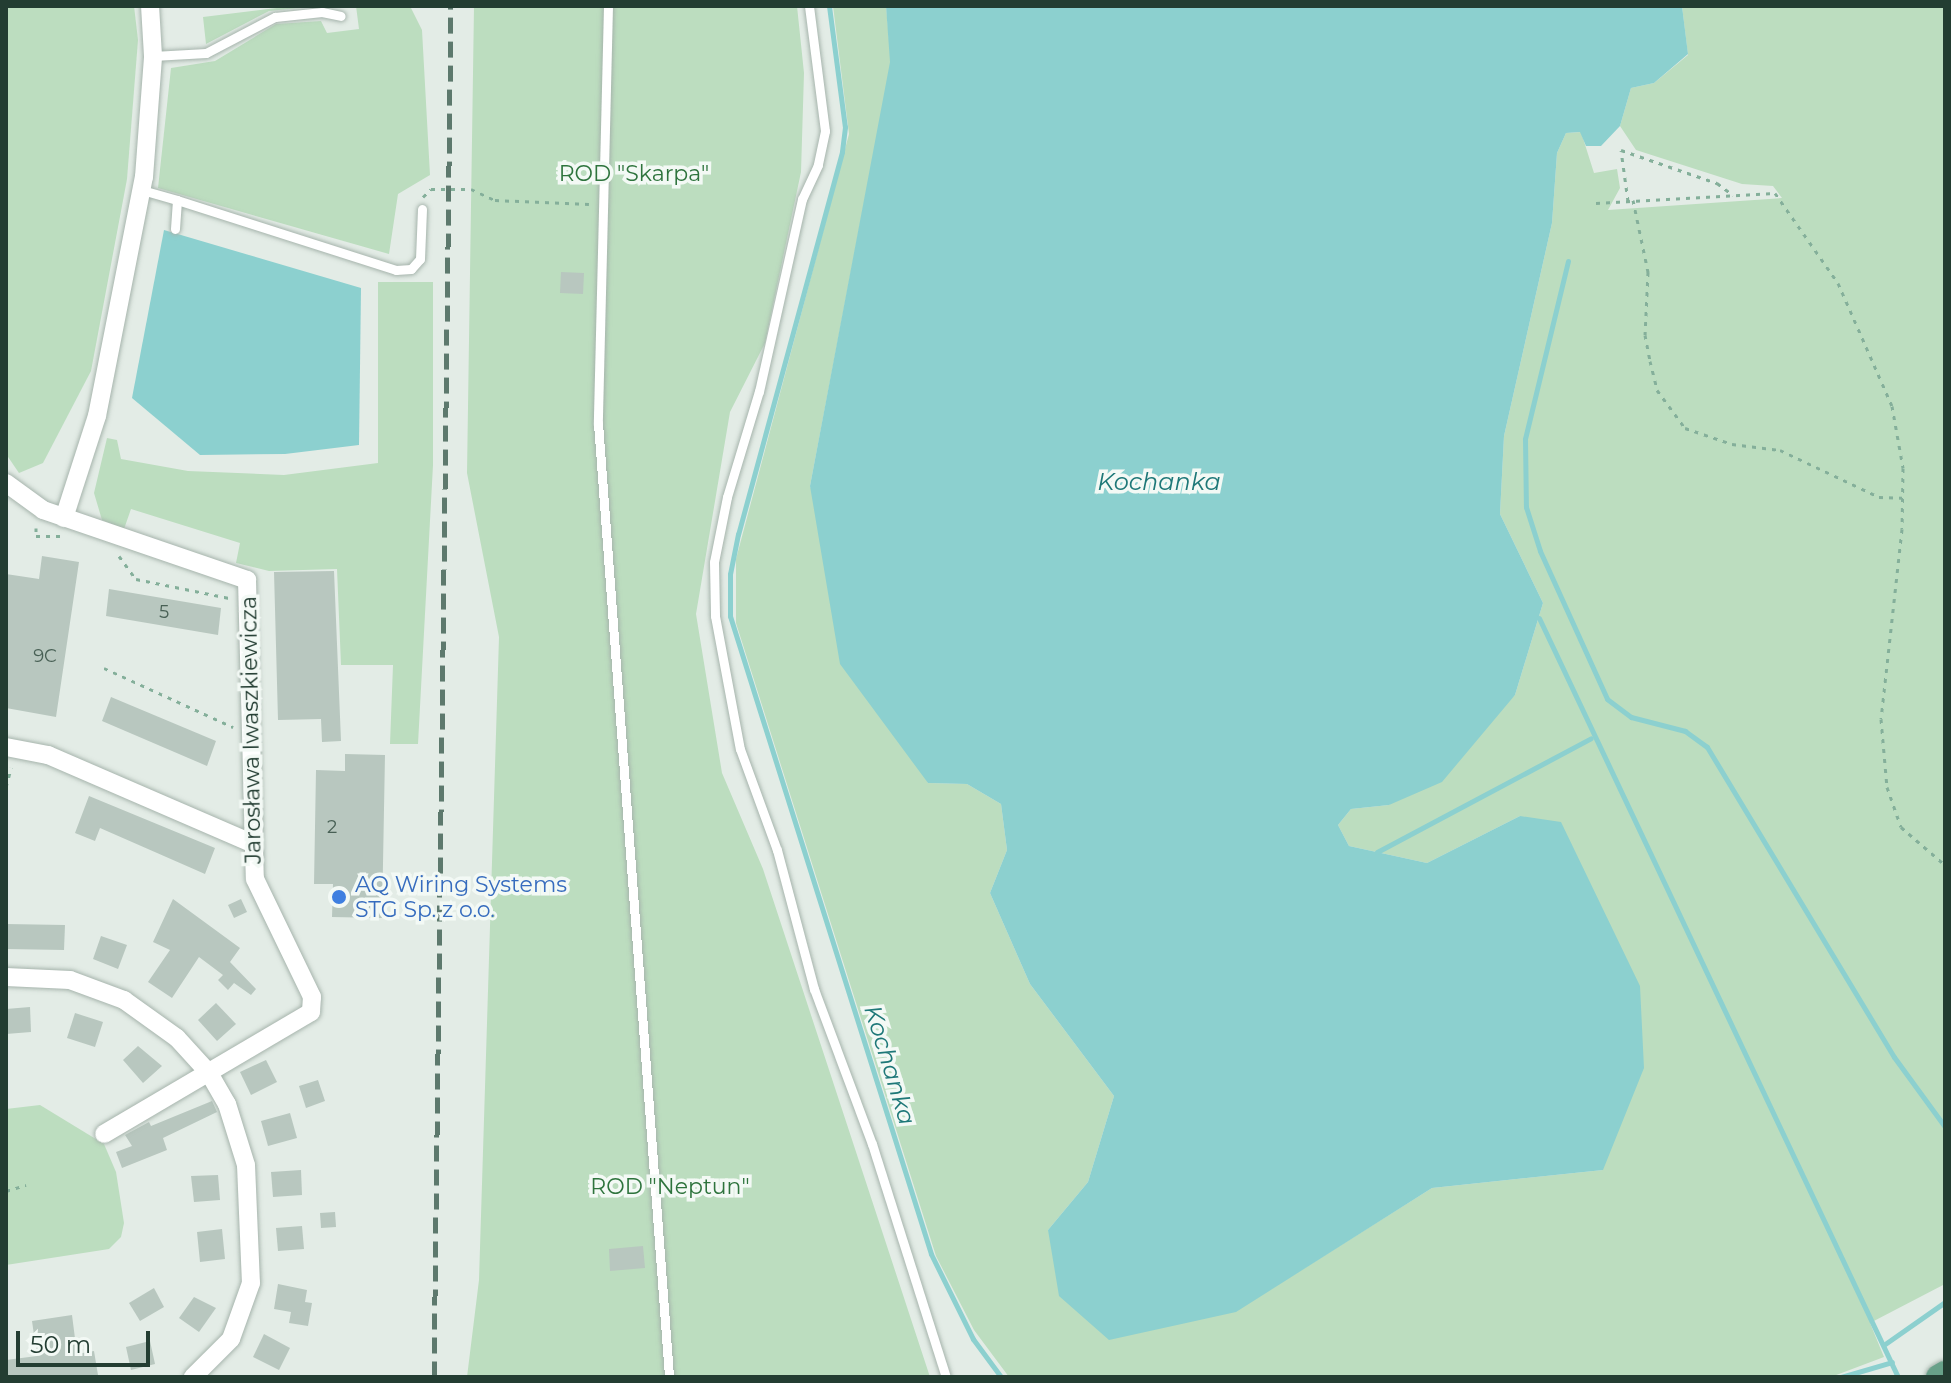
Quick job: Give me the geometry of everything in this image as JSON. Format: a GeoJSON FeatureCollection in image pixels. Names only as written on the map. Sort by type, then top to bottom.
{"type":"FeatureCollection","features":[{"type":"Feature","properties":{"kind":"main road"},"geometry":{"type":"LineString","coordinates":[[1938,1377],[1945,1373]]}},
{"type":"Feature","properties":{"kind":"street"},"geometry":{"type":"LineString","coordinates":[[64,518],[97,416],[142,190],[153,56],[150,6]]}},
{"type":"Feature","properties":{"kind":"street","name":"Jarosława Iwaszkiewicza"},"geometry":{"type":"LineString","coordinates":[[6,483],[43,510],[247,580],[251,843],[255,879],[312,997],[311,1012],[209,1073]]}},
{"type":"Feature","properties":{"kind":"street"},"geometry":{"type":"LineString","coordinates":[[10,749],[48,755],[251,843]]}},
{"type":"Feature","properties":{"kind":"street"},"geometry":{"type":"LineString","coordinates":[[6,977],[54,977],[106,992],[159,1023],[209,1073],[243,1149],[252,1267],[238,1327],[222,1352],[193,1377]]}},
{"type":"Feature","properties":{"kind":"street"},"geometry":{"type":"LineString","coordinates":[[104,1134],[209,1073]]}},
{"type":"Feature","properties":{"kind":"lane"},"geometry":{"type":"LineString","coordinates":[[608,6],[601,205],[599,437],[669,1377]]}},
{"type":"Feature","properties":{"kind":"lane"},"geometry":{"type":"LineString","coordinates":[[809,6],[825,131],[818,165],[802,199],[759,391],[727,497],[714,562],[715,616],[740,749],[777,850],[814,989],[872,1144],[946,1377]]}},
{"type":"Feature","properties":{"kind":"lane"},"geometry":{"type":"LineString","coordinates":[[153,56],[206,53],[275,17],[322,12],[341,16]]}},
{"type":"Feature","properties":{"kind":"lane"},"geometry":{"type":"LineString","coordinates":[[142,190],[396,270],[411,269],[420,259],[422,209]]}},
{"type":"Feature","properties":{"kind":"lane"},"geometry":{"type":"LineString","coordinates":[[175,229],[177,200]]}},
{"type":"Feature","properties":{"kind":"path"},"geometry":{"type":"LineString","coordinates":[[1733,195],[1717,183],[1621,150],[1648,272],[1645,321],[1657,390],[1678,420],[1709,438],[1780,450],[1879,497],[1902,498]]}},
{"type":"Feature","properties":{"kind":"path"},"geometry":{"type":"LineString","coordinates":[[422,209],[431,189],[471,189],[480,192],[480,197],[495,200],[601,205]]}},
{"type":"Feature","properties":{"kind":"path"},"geometry":{"type":"LineString","coordinates":[[1596,203],[1775,193],[1838,283],[1892,406],[1902,498],[1881,719],[1887,787],[1901,827],[1945,865]]}},
{"type":"Feature","properties":{"kind":"path"},"geometry":{"type":"LineString","coordinates":[[104,668],[240,729]]}},
{"type":"Feature","properties":{"kind":"path"},"geometry":{"type":"LineString","coordinates":[[6,787],[10,749]]}},
{"type":"Feature","properties":{"kind":"path"},"geometry":{"type":"LineString","coordinates":[[6,1191],[26,1185]]}},
{"type":"Feature","properties":{"kind":"green space"},"geometry":{"type":"Polygon","coordinates":[[[6,6],[134,6],[138,40],[127,179],[91,371],[43,463],[19,473],[6,454],[6,6]]]}},
{"type":"Feature","properties":{"kind":"green space"},"geometry":{"type":"Polygon","coordinates":[[[293,6],[319,6],[269,11],[206,44],[203,17],[293,6]]]}},
{"type":"Feature","properties":{"kind":"green space"},"geometry":{"type":"Polygon","coordinates":[[[356,6],[410,6],[422,30],[430,175],[398,194],[389,254],[158,188],[171,68],[215,61],[276,24],[321,21],[327,33],[359,29],[356,6]]]}},
{"type":"Feature","properties":{"kind":"green space","name":"ROD \"Skarpa\""},"geometry":{"type":"Polygon","coordinates":[[[474,6],[797,6],[804,73],[801,172],[765,343],[730,412],[696,614],[722,773],[763,869],[930,1377],[467,1377],[479,1280],[499,637],[467,473],[474,6]]]}},
{"type":"Feature","properties":{"kind":"green space"},"geometry":{"type":"Polygon","coordinates":[[[833,6],[886,6],[891,62],[810,486],[928,783],[967,784],[1001,804],[1007,850],[990,893],[1030,984],[1114,1096],[1088,1182],[1048,1230],[1236,1311],[1432,1188],[1603,1170],[1520,816],[1427,863],[1349,846],[1338,825],[1351,809],[1389,805],[1515,695],[1543,603],[1500,514],[1504,436],[1552,223],[1557,153],[1566,133],[1581,132],[1594,173],[1617,169],[1620,188],[1608,210],[1782,198],[1773,186],[1742,184],[1636,150],[1620,126],[1631,88],[1654,83],[1688,55],[1682,6],[1945,6],[1945,1284],[1870,1323],[1884,1357],[1831,1377],[1009,1377],[974,1330],[936,1256],[736,623],[736,559],[849,134],[833,6]]]}},
{"type":"Feature","properties":{"kind":"green space"},"geometry":{"type":"Polygon","coordinates":[[[378,282],[433,282],[433,465],[418,744],[390,744],[393,665],[341,665],[337,569],[269,571],[236,563],[240,543],[131,509],[124,529],[102,520],[94,493],[107,438],[117,440],[121,459],[188,471],[284,475],[378,463],[378,282]]]}},
{"type":"Feature","properties":{"kind":"green space"},"geometry":{"type":"Polygon","coordinates":[[[40,1105],[104,1144],[116,1172],[124,1223],[121,1237],[109,1249],[6,1265],[6,1109],[40,1105]]]}},
{"type":"Feature","properties":{"kind":"water","name":"Kochanka"},"geometry":{"type":"Polygon","coordinates":[[[886,6],[1682,6],[1688,54],[1654,83],[1631,88],[1620,126],[1601,146],[1586,146],[1580,132],[1566,133],[1557,153],[1552,223],[1504,436],[1500,514],[1543,603],[1515,695],[1442,782],[1389,805],[1351,809],[1338,825],[1349,846],[1427,863],[1520,816],[1561,822],[1640,986],[1644,1068],[1603,1170],[1432,1188],[1236,1312],[1109,1340],[1059,1296],[1048,1230],[1088,1182],[1114,1096],[1030,984],[990,893],[1007,850],[1001,804],[967,784],[928,783],[840,664],[810,486],[890,62],[886,6]]]}},
{"type":"Feature","properties":{"kind":"water"},"geometry":{"type":"Polygon","coordinates":[[[164,230],[361,288],[359,445],[285,454],[200,455],[132,398],[164,230]]]}},
{"type":"Feature","properties":{"kind":"building"},"geometry":{"type":"Polygon","coordinates":[[[561,272],[584,273],[583,294],[560,293],[561,272]]]}},
{"type":"Feature","properties":{"kind":"building"},"geometry":{"type":"Polygon","coordinates":[[[42,556],[79,562],[56,717],[6,708],[6,574],[39,579],[42,556]]]}},
{"type":"Feature","properties":{"kind":"building"},"geometry":{"type":"Polygon","coordinates":[[[334,571],[341,741],[322,742],[321,719],[278,720],[274,572],[334,571]]]}},
{"type":"Feature","properties":{"kind":"building"},"geometry":{"type":"Polygon","coordinates":[[[109,589],[221,608],[218,635],[106,616],[109,589]]]}},
{"type":"Feature","properties":{"kind":"building"},"geometry":{"type":"Polygon","coordinates":[[[111,697],[216,741],[207,766],[102,721],[111,697]]]}},
{"type":"Feature","properties":{"kind":"building"},"geometry":{"type":"Polygon","coordinates":[[[345,754],[385,755],[382,918],[332,917],[333,884],[314,884],[316,770],[345,771],[345,754]]]}},
{"type":"Feature","properties":{"kind":"building"},"geometry":{"type":"Polygon","coordinates":[[[89,796],[215,848],[205,874],[100,828],[95,841],[75,833],[89,796]]]}},
{"type":"Feature","properties":{"kind":"building"},"geometry":{"type":"Polygon","coordinates":[[[173,899],[240,948],[230,962],[256,989],[251,995],[234,983],[228,990],[218,980],[223,975],[199,957],[172,998],[148,982],[170,950],[153,942],[173,899]]]}},
{"type":"Feature","properties":{"kind":"building"},"geometry":{"type":"Polygon","coordinates":[[[241,899],[247,912],[234,918],[228,905],[241,899]]]}},
{"type":"Feature","properties":{"kind":"building"},"geometry":{"type":"Polygon","coordinates":[[[6,924],[65,925],[64,950],[6,949],[6,924]]]}},
{"type":"Feature","properties":{"kind":"building"},"geometry":{"type":"Polygon","coordinates":[[[101,936],[127,945],[118,969],[93,959],[101,936]]]}},
{"type":"Feature","properties":{"kind":"building"},"geometry":{"type":"Polygon","coordinates":[[[216,1003],[236,1024],[217,1041],[198,1020],[216,1003]]]}},
{"type":"Feature","properties":{"kind":"building"},"geometry":{"type":"Polygon","coordinates":[[[30,1007],[31,1032],[6,1034],[6,1009],[30,1007]]]}},
{"type":"Feature","properties":{"kind":"building"},"geometry":{"type":"Polygon","coordinates":[[[75,1013],[103,1022],[95,1047],[67,1038],[75,1013]]]}},
{"type":"Feature","properties":{"kind":"building"},"geometry":{"type":"Polygon","coordinates":[[[138,1046],[162,1066],[143,1083],[123,1060],[138,1046]]]}},
{"type":"Feature","properties":{"kind":"building"},"geometry":{"type":"Polygon","coordinates":[[[266,1060],[277,1082],[251,1095],[240,1072],[266,1060]]]}},
{"type":"Feature","properties":{"kind":"building"},"geometry":{"type":"Polygon","coordinates":[[[318,1080],[325,1101],[306,1108],[299,1086],[318,1080]]]}},
{"type":"Feature","properties":{"kind":"building"},"geometry":{"type":"Polygon","coordinates":[[[212,1101],[217,1112],[163,1138],[167,1150],[122,1168],[116,1152],[132,1146],[125,1135],[149,1122],[151,1126],[212,1101]]]}},
{"type":"Feature","properties":{"kind":"building"},"geometry":{"type":"Polygon","coordinates":[[[290,1113],[297,1138],[268,1146],[261,1121],[290,1113]]]}},
{"type":"Feature","properties":{"kind":"building"},"geometry":{"type":"Polygon","coordinates":[[[301,1170],[302,1195],[273,1197],[271,1172],[301,1170]]]}},
{"type":"Feature","properties":{"kind":"building"},"geometry":{"type":"Polygon","coordinates":[[[218,1175],[220,1200],[194,1202],[191,1176],[218,1175]]]}},
{"type":"Feature","properties":{"kind":"building"},"geometry":{"type":"Polygon","coordinates":[[[335,1212],[336,1227],[321,1228],[320,1213],[335,1212]]]}},
{"type":"Feature","properties":{"kind":"building"},"geometry":{"type":"Polygon","coordinates":[[[302,1226],[304,1249],[278,1251],[276,1228],[302,1226]]]}},
{"type":"Feature","properties":{"kind":"building"},"geometry":{"type":"Polygon","coordinates":[[[222,1229],[225,1259],[200,1262],[197,1232],[222,1229]]]}},
{"type":"Feature","properties":{"kind":"building"},"geometry":{"type":"Polygon","coordinates":[[[643,1246],[645,1268],[610,1271],[609,1249],[643,1246]]]}},
{"type":"Feature","properties":{"kind":"building"},"geometry":{"type":"Polygon","coordinates":[[[278,1284],[307,1290],[305,1302],[312,1303],[308,1326],[289,1323],[291,1312],[274,1309],[278,1284]]]}},
{"type":"Feature","properties":{"kind":"building"},"geometry":{"type":"Polygon","coordinates":[[[154,1288],[164,1307],[140,1321],[129,1303],[154,1288]]]}},
{"type":"Feature","properties":{"kind":"building"},"geometry":{"type":"Polygon","coordinates":[[[194,1297],[216,1308],[199,1332],[179,1318],[194,1297]]]}},
{"type":"Feature","properties":{"kind":"building"},"geometry":{"type":"Polygon","coordinates":[[[72,1315],[77,1354],[94,1351],[98,1375],[6,1377],[6,1360],[37,1356],[32,1321],[72,1315]]]}},
{"type":"Feature","properties":{"kind":"building"},"geometry":{"type":"Polygon","coordinates":[[[264,1334],[290,1348],[279,1370],[253,1357],[264,1334]]]}},
{"type":"Feature","properties":{"kind":"building"},"geometry":{"type":"Polygon","coordinates":[[[150,1341],[155,1364],[131,1370],[126,1347],[150,1341]]]}},
{"type":"Feature","properties":{"kind":"waterway","name":"Kochanka"},"geometry":{"type":"LineString","coordinates":[[829,6],[845,127],[842,152],[738,534],[730,574],[730,616],[931,1254],[973,1339],[1001,1377]]}},
{"type":"Feature","properties":{"kind":"waterway"},"geometry":{"type":"LineString","coordinates":[[1568,261],[1525,439],[1526,507],[1540,551],[1607,699],[1631,717],[1685,731],[1707,747],[1894,1057],[1945,1127]]}},
{"type":"Feature","properties":{"kind":"waterway"},"geometry":{"type":"LineString","coordinates":[[1539,618],[1898,1377]]}},
{"type":"Feature","properties":{"kind":"waterway"},"geometry":{"type":"LineString","coordinates":[[1377,852],[1591,738]]}},
{"type":"Feature","properties":{"kind":"waterway"},"geometry":{"type":"LineString","coordinates":[[1885,1344],[1945,1302]]}},
{"type":"Feature","properties":{"kind":"waterway","name":"Kochanka"},"geometry":{"type":"LineString","coordinates":[[1841,1377],[1892,1362]]}},
{"type":"Feature","properties":{"kind":"railway"},"geometry":{"type":"LineString","coordinates":[[434,1377],[451,6]]}},
{"type":"Feature","properties":{"kind":"place","name":"AQ Wiring Systems STG Sp. z o.o."},"geometry":{"type":"Point","coordinates":[339,897]}},
{"type":"Feature","properties":{"kind":"park label","name":"ROD \"Neptun\""},"geometry":{"type":"Point","coordinates":[670,1187]}}]}
